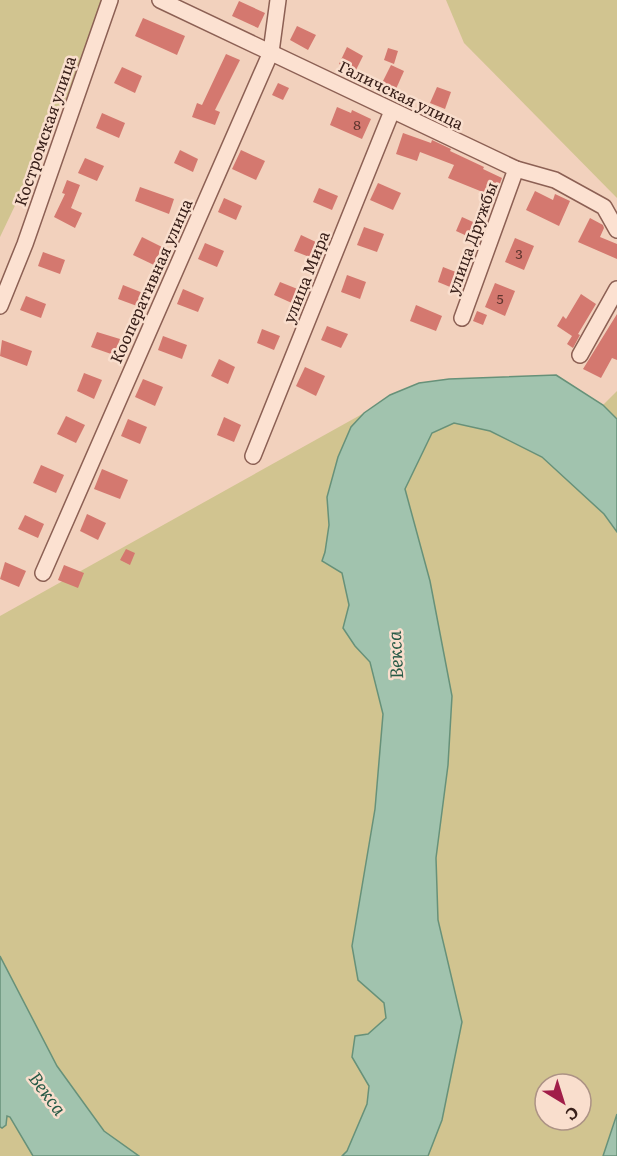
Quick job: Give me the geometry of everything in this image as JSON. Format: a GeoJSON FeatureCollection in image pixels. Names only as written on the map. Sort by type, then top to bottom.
{"type":"FeatureCollection","features":[{"type":"Feature","properties":{"kind":"street","name":"Костромская улица"},"geometry":{"type":"LineString","coordinates":[[0,306],[25,244],[110,0]]}},
{"type":"Feature","properties":{"kind":"street","name":"Галичская улица"},"geometry":{"type":"LineString","coordinates":[[160,0],[516,169],[555,180],[604,207],[617,230]]}},
{"type":"Feature","properties":{"kind":"street","name":"Кооперативная улица"},"geometry":{"type":"LineString","coordinates":[[43,573],[270,52],[278,0]]}},
{"type":"Feature","properties":{"kind":"street","name":"улица Мира"},"geometry":{"type":"LineString","coordinates":[[254,456],[392,111]]}},
{"type":"Feature","properties":{"kind":"street","name":"улица Дружбы"},"geometry":{"type":"LineString","coordinates":[[462,318],[516,169]]}},
{"type":"Feature","properties":{"kind":"street"},"geometry":{"type":"LineString","coordinates":[[580,355],[617,289]]}},
{"type":"Feature","properties":{"kind":"shaded area"},"geometry":{"type":"Polygon","coordinates":[[[0,0],[102,0],[83,63],[0,237],[0,0]]]}},
{"type":"Feature","properties":{"kind":"shaded area"},"geometry":{"type":"Polygon","coordinates":[[[446,0],[617,0],[617,198],[464,43],[446,0]]]}},
{"type":"Feature","properties":{"kind":"shaded area"},"geometry":{"type":"Polygon","coordinates":[[[617,391],[617,419],[603,405],[617,391]]]}},
{"type":"Feature","properties":{"kind":"shaded area"},"geometry":{"type":"Polygon","coordinates":[[[364,413],[351,427],[338,457],[327,497],[329,525],[322,561],[342,573],[349,605],[343,628],[370,662],[383,714],[375,809],[352,946],[373,993],[384,1003],[386,1018],[368,1034],[352,1057],[369,1086],[367,1104],[347,1152],[342,1156],[139,1156],[104,1131],[57,1066],[0,956],[0,616],[364,413]]]}},
{"type":"Feature","properties":{"kind":"shaded area"},"geometry":{"type":"Polygon","coordinates":[[[454,423],[490,431],[542,457],[604,514],[617,532],[617,1114],[603,1156],[428,1156],[442,1120],[462,1022],[438,920],[436,858],[448,765],[452,696],[430,581],[405,489],[432,433],[454,423]]]}},
{"type":"Feature","properties":{"kind":"shaded area"},"geometry":{"type":"Polygon","coordinates":[[[7,1116],[10,1117],[33,1156],[0,1156],[0,1127],[2,1128],[7,1116]]]}},
{"type":"Feature","properties":{"kind":"water","name":"Векса"},"geometry":{"type":"Polygon","coordinates":[[[556,375],[603,405],[617,419],[617,532],[604,514],[542,457],[490,431],[454,423],[432,433],[405,489],[430,581],[452,696],[448,765],[436,858],[438,920],[462,1022],[442,1120],[428,1156],[342,1156],[347,1151],[367,1104],[369,1086],[352,1057],[355,1036],[368,1034],[386,1018],[384,1003],[358,980],[352,946],[375,809],[383,714],[370,662],[343,628],[349,605],[342,573],[322,561],[329,525],[327,497],[338,457],[351,427],[364,413],[390,395],[419,383],[449,379],[556,375]]]}},
{"type":"Feature","properties":{"kind":"water","name":"Векса"},"geometry":{"type":"Polygon","coordinates":[[[0,956],[57,1066],[104,1131],[139,1156],[33,1156],[10,1117],[7,1116],[6,1125],[0,1127],[0,956]]]}},
{"type":"Feature","properties":{"kind":"water"},"geometry":{"type":"Polygon","coordinates":[[[617,1114],[617,1156],[603,1156],[617,1114]]]}},
{"type":"Feature","properties":{"kind":"building"},"geometry":{"type":"Polygon","coordinates":[[[239,1],[265,13],[258,28],[232,16],[239,1]]]}},
{"type":"Feature","properties":{"kind":"building"},"geometry":{"type":"Polygon","coordinates":[[[143,18],[185,36],[177,55],[135,36],[143,18]]]}},
{"type":"Feature","properties":{"kind":"building"},"geometry":{"type":"Polygon","coordinates":[[[297,26],[316,35],[308,50],[290,40],[297,26]]]}},
{"type":"Feature","properties":{"kind":"building"},"geometry":{"type":"Polygon","coordinates":[[[347,47],[363,56],[355,72],[339,64],[347,47]]]}},
{"type":"Feature","properties":{"kind":"building"},"geometry":{"type":"Polygon","coordinates":[[[388,48],[398,51],[394,64],[384,60],[388,48]]]}},
{"type":"Feature","properties":{"kind":"building"},"geometry":{"type":"Polygon","coordinates":[[[226,54],[240,60],[215,110],[220,112],[215,125],[192,117],[197,103],[202,105],[226,54]]]}},
{"type":"Feature","properties":{"kind":"building"},"geometry":{"type":"Polygon","coordinates":[[[391,65],[404,71],[396,89],[382,83],[391,65]]]}},
{"type":"Feature","properties":{"kind":"building"},"geometry":{"type":"Polygon","coordinates":[[[122,67],[142,76],[135,93],[114,83],[122,67]]]}},
{"type":"Feature","properties":{"kind":"building"},"geometry":{"type":"Polygon","coordinates":[[[278,83],[289,88],[283,100],[272,95],[278,83]]]}},
{"type":"Feature","properties":{"kind":"building"},"geometry":{"type":"Polygon","coordinates":[[[437,87],[451,92],[445,109],[430,103],[437,87]]]}},
{"type":"Feature","properties":{"kind":"building"},"geometry":{"type":"Polygon","coordinates":[[[337,107],[351,113],[352,110],[371,119],[362,139],[330,125],[337,107]]]}},
{"type":"Feature","properties":{"kind":"building"},"geometry":{"type":"Polygon","coordinates":[[[102,113],[125,123],[119,138],[96,128],[102,113]]]}},
{"type":"Feature","properties":{"kind":"building"},"geometry":{"type":"Polygon","coordinates":[[[403,133],[431,143],[432,140],[502,178],[495,197],[448,178],[454,165],[420,152],[417,161],[396,154],[403,133]]]}},
{"type":"Feature","properties":{"kind":"building"},"geometry":{"type":"Polygon","coordinates":[[[180,150],[198,159],[193,172],[174,163],[180,150]]]}},
{"type":"Feature","properties":{"kind":"building"},"geometry":{"type":"Polygon","coordinates":[[[241,150],[265,161],[256,180],[232,169],[241,150]]]}},
{"type":"Feature","properties":{"kind":"building"},"geometry":{"type":"Polygon","coordinates":[[[85,158],[104,166],[97,181],[78,173],[85,158]]]}},
{"type":"Feature","properties":{"kind":"building"},"geometry":{"type":"Polygon","coordinates":[[[67,180],[80,185],[71,208],[82,213],[75,228],[54,217],[65,194],[62,193],[67,180]]]}},
{"type":"Feature","properties":{"kind":"building"},"geometry":{"type":"Polygon","coordinates":[[[378,183],[401,193],[393,210],[370,200],[378,183]]]}},
{"type":"Feature","properties":{"kind":"building"},"geometry":{"type":"Polygon","coordinates":[[[140,187],[174,199],[169,214],[135,201],[140,187]]]}},
{"type":"Feature","properties":{"kind":"building"},"geometry":{"type":"Polygon","coordinates":[[[319,188],[338,196],[332,210],[313,202],[319,188]]]}},
{"type":"Feature","properties":{"kind":"building"},"geometry":{"type":"Polygon","coordinates":[[[535,191],[553,200],[555,194],[570,201],[559,226],[526,210],[535,191]]]}},
{"type":"Feature","properties":{"kind":"building"},"geometry":{"type":"Polygon","coordinates":[[[224,198],[242,206],[236,220],[218,212],[224,198]]]}},
{"type":"Feature","properties":{"kind":"building"},"geometry":{"type":"Polygon","coordinates":[[[462,217],[482,226],[476,240],[456,231],[462,217]]]}},
{"type":"Feature","properties":{"kind":"building"},"geometry":{"type":"Polygon","coordinates":[[[590,218],[603,225],[600,237],[617,244],[617,259],[578,242],[590,218]]]}},
{"type":"Feature","properties":{"kind":"building"},"geometry":{"type":"Polygon","coordinates":[[[364,227],[384,234],[377,252],[357,245],[364,227]]]}},
{"type":"Feature","properties":{"kind":"building"},"geometry":{"type":"Polygon","coordinates":[[[301,235],[318,243],[312,258],[294,251],[301,235]]]}},
{"type":"Feature","properties":{"kind":"building"},"geometry":{"type":"Polygon","coordinates":[[[142,237],[162,247],[154,265],[133,255],[142,237]]]}},
{"type":"Feature","properties":{"kind":"building"},"geometry":{"type":"Polygon","coordinates":[[[515,238],[534,246],[524,270],[505,262],[515,238]]]}},
{"type":"Feature","properties":{"kind":"building"},"geometry":{"type":"Polygon","coordinates":[[[205,243],[224,251],[217,267],[198,259],[205,243]]]}},
{"type":"Feature","properties":{"kind":"building"},"geometry":{"type":"Polygon","coordinates":[[[43,252],[65,260],[60,274],[38,266],[43,252]]]}},
{"type":"Feature","properties":{"kind":"building"},"geometry":{"type":"Polygon","coordinates":[[[443,267],[461,274],[455,289],[438,282],[443,267]]]}},
{"type":"Feature","properties":{"kind":"building"},"geometry":{"type":"Polygon","coordinates":[[[347,275],[366,282],[360,299],[341,292],[347,275]]]}},
{"type":"Feature","properties":{"kind":"building"},"geometry":{"type":"Polygon","coordinates":[[[280,282],[300,290],[294,304],[274,295],[280,282]]]}},
{"type":"Feature","properties":{"kind":"building"},"geometry":{"type":"Polygon","coordinates":[[[495,283],[515,291],[505,316],[485,307],[495,283]]]}},
{"type":"Feature","properties":{"kind":"building"},"geometry":{"type":"Polygon","coordinates":[[[123,285],[143,293],[137,306],[118,299],[123,285]]]}},
{"type":"Feature","properties":{"kind":"building"},"geometry":{"type":"Polygon","coordinates":[[[183,289],[204,298],[198,312],[177,304],[183,289]]]}},
{"type":"Feature","properties":{"kind":"building"},"geometry":{"type":"Polygon","coordinates":[[[581,294],[596,304],[578,334],[580,335],[573,348],[567,344],[572,336],[557,326],[563,316],[566,319],[581,294]]]}},
{"type":"Feature","properties":{"kind":"building"},"geometry":{"type":"Polygon","coordinates":[[[26,296],[46,304],[41,318],[20,310],[26,296]]]}},
{"type":"Feature","properties":{"kind":"building"},"geometry":{"type":"Polygon","coordinates":[[[416,305],[442,316],[436,331],[410,321],[416,305]]]}},
{"type":"Feature","properties":{"kind":"building"},"geometry":{"type":"Polygon","coordinates":[[[477,311],[487,315],[483,325],[473,321],[477,311]]]}},
{"type":"Feature","properties":{"kind":"building"},"geometry":{"type":"Polygon","coordinates":[[[617,314],[617,360],[612,358],[601,378],[583,369],[617,314]]]}},
{"type":"Feature","properties":{"kind":"building"},"geometry":{"type":"Polygon","coordinates":[[[327,326],[348,334],[341,348],[321,340],[327,326]]]}},
{"type":"Feature","properties":{"kind":"building"},"geometry":{"type":"Polygon","coordinates":[[[262,329],[280,336],[274,350],[257,343],[262,329]]]}},
{"type":"Feature","properties":{"kind":"building"},"geometry":{"type":"Polygon","coordinates":[[[97,332],[120,339],[114,355],[91,347],[97,332]]]}},
{"type":"Feature","properties":{"kind":"building"},"geometry":{"type":"Polygon","coordinates":[[[163,336],[187,345],[182,359],[158,350],[163,336]]]}},
{"type":"Feature","properties":{"kind":"building"},"geometry":{"type":"Polygon","coordinates":[[[2,340],[32,351],[27,366],[0,356],[2,340]]]}},
{"type":"Feature","properties":{"kind":"building"},"geometry":{"type":"Polygon","coordinates":[[[219,359],[235,367],[228,384],[211,376],[219,359]]]}},
{"type":"Feature","properties":{"kind":"building"},"geometry":{"type":"Polygon","coordinates":[[[305,367],[325,376],[316,396],[296,386],[305,367]]]}},
{"type":"Feature","properties":{"kind":"building"},"geometry":{"type":"Polygon","coordinates":[[[84,373],[102,380],[94,399],[77,391],[84,373]]]}},
{"type":"Feature","properties":{"kind":"building"},"geometry":{"type":"Polygon","coordinates":[[[143,379],[163,387],[155,406],[135,397],[143,379]]]}},
{"type":"Feature","properties":{"kind":"building"},"geometry":{"type":"Polygon","coordinates":[[[66,416],[85,425],[76,443],[57,434],[66,416]]]}},
{"type":"Feature","properties":{"kind":"building"},"geometry":{"type":"Polygon","coordinates":[[[224,417],[241,425],[234,442],[217,435],[224,417]]]}},
{"type":"Feature","properties":{"kind":"building"},"geometry":{"type":"Polygon","coordinates":[[[128,419],[147,427],[140,444],[121,436],[128,419]]]}},
{"type":"Feature","properties":{"kind":"building"},"geometry":{"type":"Polygon","coordinates":[[[41,465],[64,475],[56,493],[33,483],[41,465]]]}},
{"type":"Feature","properties":{"kind":"building"},"geometry":{"type":"Polygon","coordinates":[[[102,469],[128,480],[120,499],[94,489],[102,469]]]}},
{"type":"Feature","properties":{"kind":"building"},"geometry":{"type":"Polygon","coordinates":[[[87,514],[106,523],[98,540],[80,531],[87,514]]]}},
{"type":"Feature","properties":{"kind":"building"},"geometry":{"type":"Polygon","coordinates":[[[25,515],[44,524],[38,538],[18,529],[25,515]]]}},
{"type":"Feature","properties":{"kind":"building"},"geometry":{"type":"Polygon","coordinates":[[[126,549],[135,553],[130,565],[120,560],[126,549]]]}},
{"type":"Feature","properties":{"kind":"building"},"geometry":{"type":"Polygon","coordinates":[[[5,562],[26,571],[19,587],[0,579],[5,562]]]}},
{"type":"Feature","properties":{"kind":"building"},"geometry":{"type":"Polygon","coordinates":[[[64,565],[84,573],[78,588],[58,580],[64,565]]]}}]}
